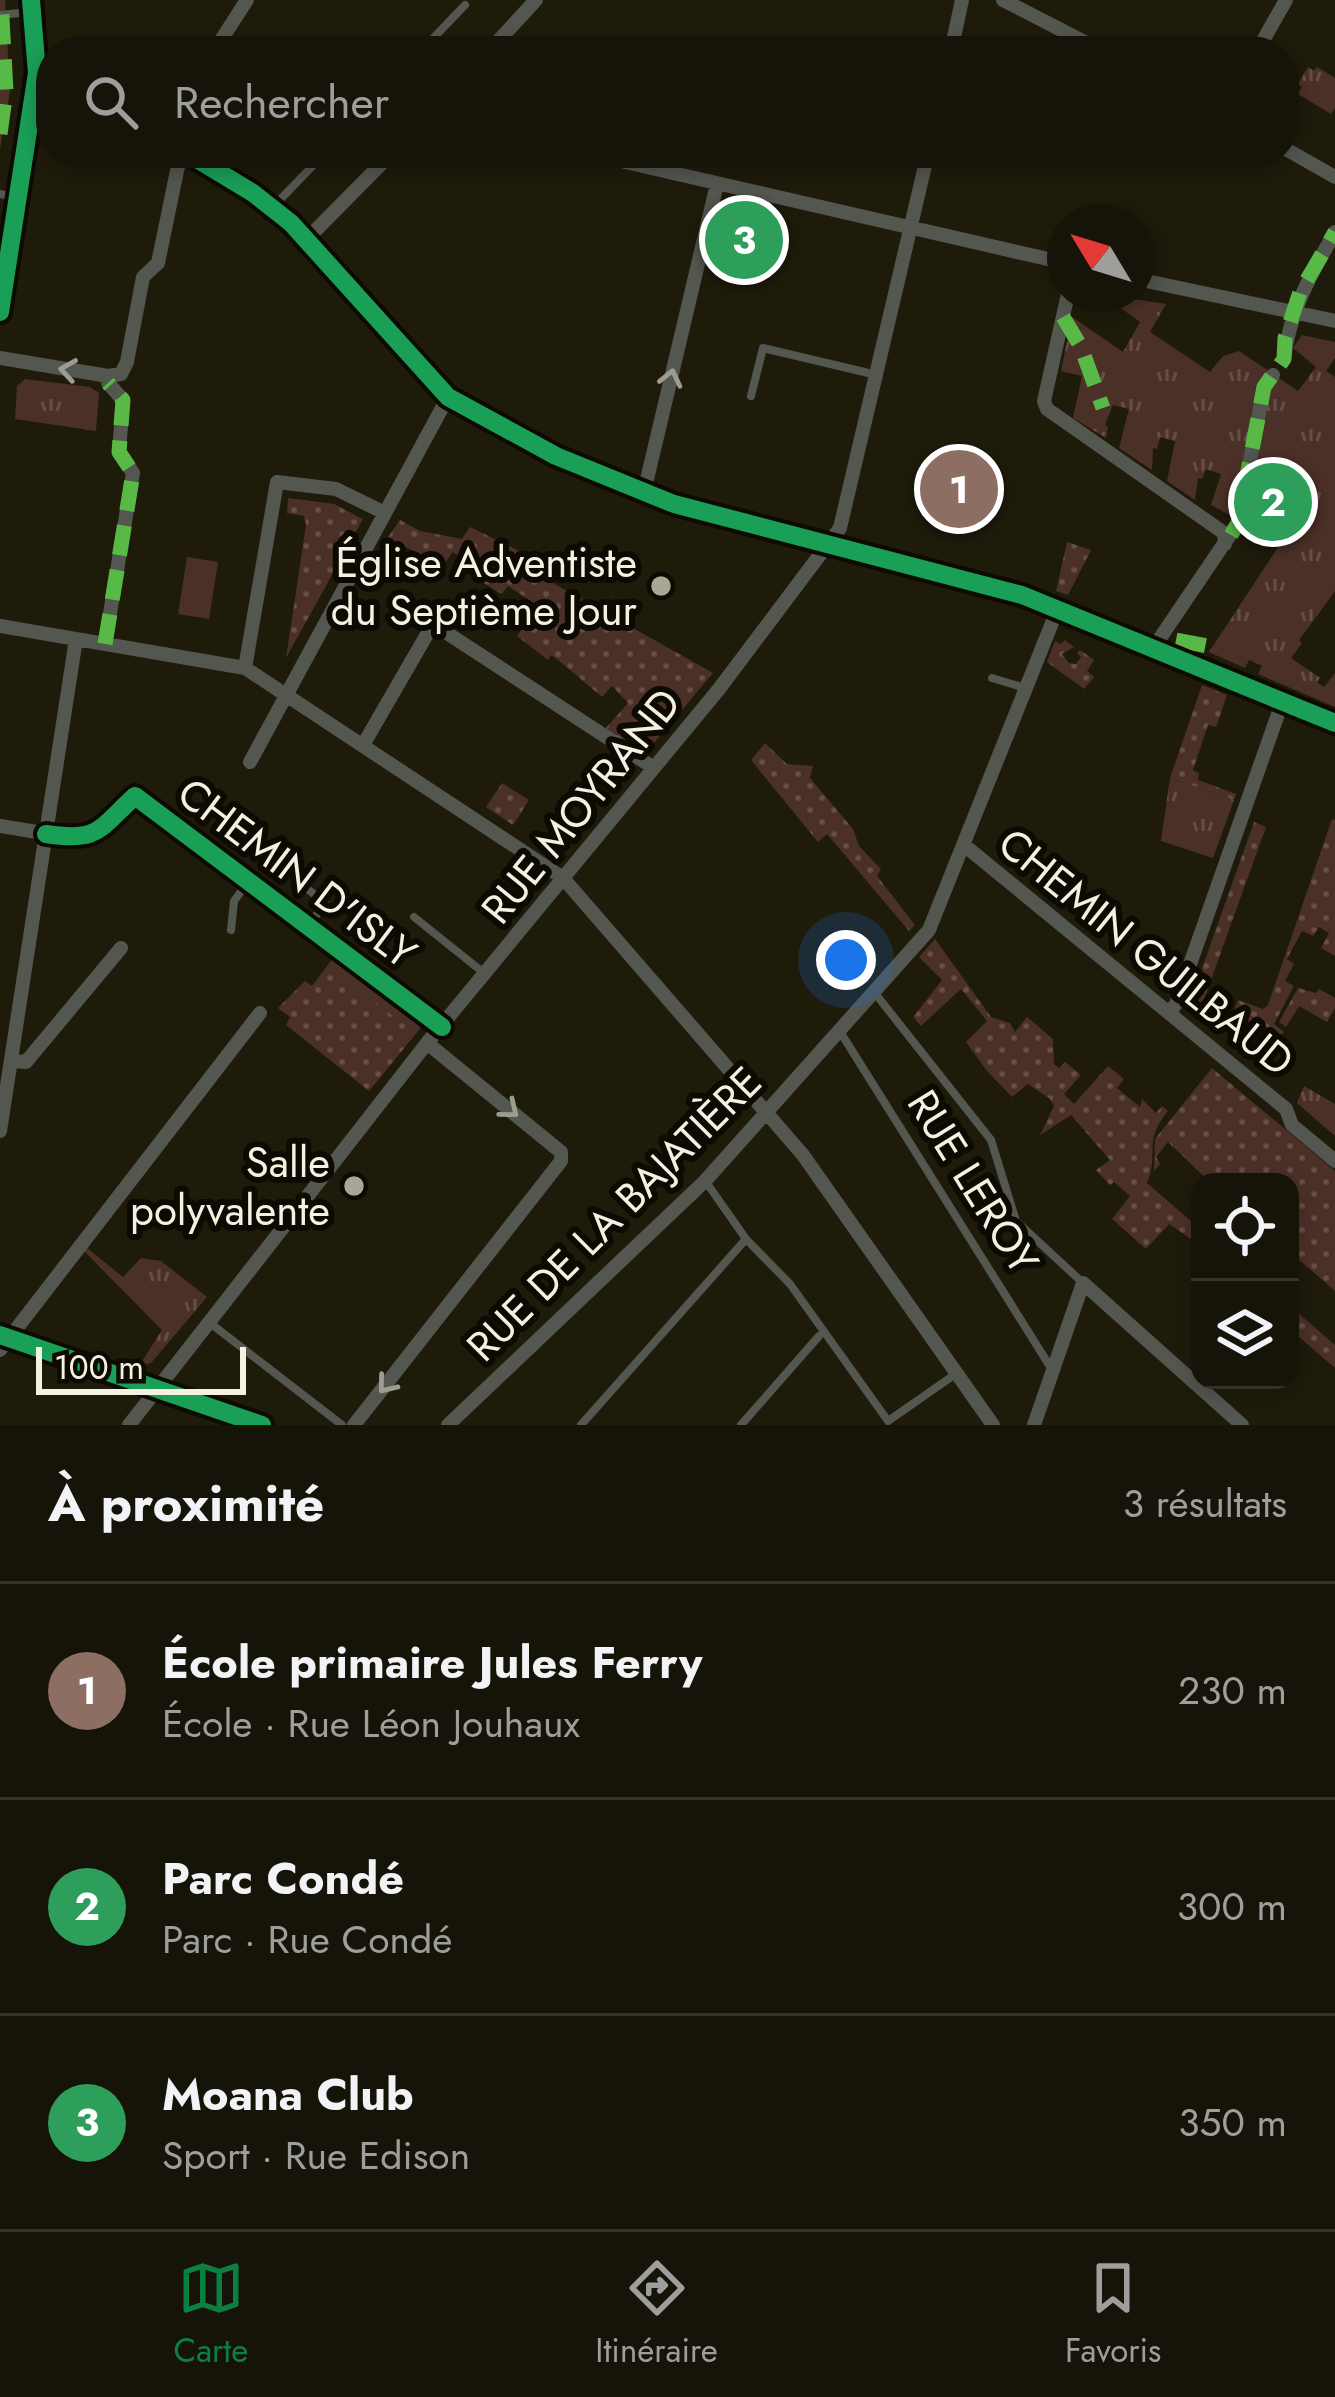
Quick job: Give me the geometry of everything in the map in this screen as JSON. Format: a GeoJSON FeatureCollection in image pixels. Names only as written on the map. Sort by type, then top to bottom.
{"type":"FeatureCollection","features":[{"type":"Feature","properties":{"kind":"street"},"geometry":{"type":"LineString","coordinates":[[503,36],[536,0]]}},
{"type":"Feature","properties":{"kind":"street"},"geometry":{"type":"LineString","coordinates":[[954,36],[962,0]]}},
{"type":"Feature","properties":{"kind":"street"},"geometry":{"type":"LineString","coordinates":[[1003,0],[1073,36]]}},
{"type":"Feature","properties":{"kind":"street"},"geometry":{"type":"LineString","coordinates":[[1266,36],[1286,0]]}},
{"type":"Feature","properties":{"kind":"street"},"geometry":{"type":"LineString","coordinates":[[223,36],[243,1]]}},
{"type":"Feature","properties":{"kind":"street"},"geometry":{"type":"LineString","coordinates":[[31,6],[37,36]]}},
{"type":"Feature","properties":{"kind":"street"},"geometry":{"type":"LineString","coordinates":[[24,161],[36,116]]}},
{"type":"Feature","properties":{"kind":"street"},"geometry":{"type":"LineString","coordinates":[[0,312],[9,196],[36,138]]}},
{"type":"Feature","properties":{"kind":"street"},"geometry":{"type":"LineString","coordinates":[[1299,157],[1335,177]]}},
{"type":"Feature","properties":{"kind":"street"},"geometry":{"type":"LineString","coordinates":[[0,358],[108,376],[121,374],[143,277],[158,262],[178,168]]}},
{"type":"Feature","properties":{"kind":"street"},"geometry":{"type":"LineString","coordinates":[[210,168],[273,207],[448,398],[568,462],[692,509],[938,571],[1058,608],[1335,724]]}},
{"type":"Feature","properties":{"kind":"street"},"geometry":{"type":"LineString","coordinates":[[306,240],[377,168]]}},
{"type":"Feature","properties":{"kind":"street"},"geometry":{"type":"LineString","coordinates":[[649,168],[1047,259]]}},
{"type":"Feature","properties":{"kind":"street","name":"RUE MOYRAND"},"geometry":{"type":"LineString","coordinates":[[129,1425],[427,1042],[655,768],[840,528],[925,168]]}},
{"type":"Feature","properties":{"kind":"street"},"geometry":{"type":"LineString","coordinates":[[644,492],[717,184]]}},
{"type":"Feature","properties":{"kind":"street"},"geometry":{"type":"LineString","coordinates":[[1284,359],[1285,338],[1300,292],[1335,232]]}},
{"type":"Feature","properties":{"kind":"street"},"geometry":{"type":"LineString","coordinates":[[1155,283],[1335,321]]}},
{"type":"Feature","properties":{"kind":"street"},"geometry":{"type":"LineString","coordinates":[[1065,312],[1044,401],[1047,409],[1228,540]]}},
{"type":"Feature","properties":{"kind":"street"},"geometry":{"type":"LineString","coordinates":[[1154,647],[1238,523],[1264,387],[1273,375]]}},
{"type":"Feature","properties":{"kind":"street"},"geometry":{"type":"LineString","coordinates":[[105,644],[133,472],[119,452],[123,400],[108,383]]}},
{"type":"Feature","properties":{"kind":"street"},"geometry":{"type":"LineString","coordinates":[[250,762],[448,398]]}},
{"type":"Feature","properties":{"kind":"street"},"geometry":{"type":"LineString","coordinates":[[245,668],[277,482],[336,489],[385,513]]}},
{"type":"Feature","properties":{"kind":"street","name":"RUE DE LA BAJATIÈRE"},"geometry":{"type":"LineString","coordinates":[[448,1425],[705,1181],[929,930],[1058,608]]}},
{"type":"Feature","properties":{"kind":"street"},"geometry":{"type":"LineString","coordinates":[[363,745],[433,624],[655,768]]}},
{"type":"Feature","properties":{"kind":"street"},"geometry":{"type":"LineString","coordinates":[[0,626],[245,668],[563,878],[803,1155],[993,1425]]}},
{"type":"Feature","properties":{"kind":"street"},"geometry":{"type":"LineString","coordinates":[[0,1131],[11,1061],[8,1026],[46,834],[76,639]]}},
{"type":"Feature","properties":{"kind":"street"},"geometry":{"type":"LineString","coordinates":[[1169,1013],[1283,700]]}},
{"type":"Feature","properties":{"kind":"street","name":"CHEMIN D'ISLY"},"geometry":{"type":"LineString","coordinates":[[46,834],[79,839],[95,833],[135,796],[442,1027]]}},
{"type":"Feature","properties":{"kind":"street"},"geometry":{"type":"LineString","coordinates":[[0,826],[46,834]]}},
{"type":"Feature","properties":{"kind":"street","name":"CHEMIN GUILBAUD"},"geometry":{"type":"LineString","coordinates":[[964,844],[1286,1109],[1292,1125],[1335,1161]]}},
{"type":"Feature","properties":{"kind":"street"},"geometry":{"type":"LineString","coordinates":[[11,1061],[26,1062],[121,948]]}},
{"type":"Feature","properties":{"kind":"street"},"geometry":{"type":"LineString","coordinates":[[260,1013],[3,1341],[262,1425]]}},
{"type":"Feature","properties":{"kind":"street"},"geometry":{"type":"LineString","coordinates":[[354,1425],[561,1161],[561,1152],[427,1042]]}},
{"type":"Feature","properties":{"kind":"street"},"geometry":{"type":"LineString","coordinates":[[1083,1283],[1242,1425]]}},
{"type":"Feature","properties":{"kind":"street","name":"RUE LEROY"},"geometry":{"type":"LineString","coordinates":[[1034,1425],[1083,1283]]}},
{"type":"Feature","properties":{"kind":"lane"},"geometry":{"type":"LineString","coordinates":[[436,36],[465,5]]}},
{"type":"Feature","properties":{"kind":"lane"},"geometry":{"type":"LineString","coordinates":[[0,14],[31,6]]}},
{"type":"Feature","properties":{"kind":"lane"},"geometry":{"type":"LineString","coordinates":[[273,207],[311,168]]}},
{"type":"Feature","properties":{"kind":"lane"},"geometry":{"type":"LineString","coordinates":[[751,396],[763,348],[877,375]]}},
{"type":"Feature","properties":{"kind":"lane"},"geometry":{"type":"LineString","coordinates":[[992,677],[1028,688]]}},
{"type":"Feature","properties":{"kind":"lane"},"geometry":{"type":"LineString","coordinates":[[309,925],[325,903],[300,884],[313,866]]}},
{"type":"Feature","properties":{"kind":"lane"},"geometry":{"type":"LineString","coordinates":[[231,930],[234,902],[249,881]]}},
{"type":"Feature","properties":{"kind":"lane"},"geometry":{"type":"LineString","coordinates":[[414,917],[485,974]]}},
{"type":"Feature","properties":{"kind":"lane"},"geometry":{"type":"LineString","coordinates":[[873,991],[991,1140],[1016,1221],[1083,1283]]}},
{"type":"Feature","properties":{"kind":"lane","name":"RUE LEROY"},"geometry":{"type":"LineString","coordinates":[[838,1028],[1053,1370]]}},
{"type":"Feature","properties":{"kind":"lane"},"geometry":{"type":"LineString","coordinates":[[705,1181],[746,1239],[790,1284],[888,1421],[956,1373]]}},
{"type":"Feature","properties":{"kind":"lane"},"geometry":{"type":"LineString","coordinates":[[581,1425],[746,1239]]}},
{"type":"Feature","properties":{"kind":"lane"},"geometry":{"type":"LineString","coordinates":[[208,1322],[343,1425]]}},
{"type":"Feature","properties":{"kind":"lane"},"geometry":{"type":"LineString","coordinates":[[741,1425],[819,1336]]}},
{"type":"Feature","properties":{"kind":"green space"},"geometry":{"type":"Polygon","coordinates":[[[0,0],[5,0],[10,91],[0,149],[0,0]]]}},
{"type":"Feature","properties":{"kind":"green space"},"geometry":{"type":"Polygon","coordinates":[[[1308,67],[1335,78],[1331,114],[1299,95],[1299,82],[1308,67]]]}},
{"type":"Feature","properties":{"kind":"green space"},"geometry":{"type":"Polygon","coordinates":[[[1155,302],[1166,304],[1150,332],[1210,372],[1223,356],[1239,351],[1298,391],[1316,367],[1293,348],[1302,335],[1335,342],[1335,358],[1326,371],[1335,377],[1335,591],[1291,658],[1320,678],[1317,682],[1324,687],[1335,673],[1335,707],[1258,674],[1262,666],[1249,660],[1245,668],[1209,652],[1300,514],[1286,505],[1266,534],[1211,505],[1221,474],[1206,469],[1202,479],[1198,478],[1195,500],[1167,481],[1175,441],[1160,437],[1157,449],[1153,448],[1152,470],[1119,448],[1129,409],[1113,405],[1105,425],[1106,438],[1073,418],[1082,376],[1061,371],[1072,317],[1123,352],[1140,322],[1126,312],[1155,312],[1155,302]]]}},
{"type":"Feature","properties":{"kind":"green space"},"geometry":{"type":"Polygon","coordinates":[[[25,379],[90,387],[99,393],[96,431],[15,419],[17,386],[25,379]]]}},
{"type":"Feature","properties":{"kind":"green space"},"geometry":{"type":"Polygon","coordinates":[[[288,498],[334,504],[363,519],[286,658],[306,525],[304,516],[287,513],[288,498]]]}},
{"type":"Feature","properties":{"kind":"green space"},"geometry":{"type":"Polygon","coordinates":[[[400,520],[420,531],[462,539],[470,527],[550,566],[557,571],[553,583],[713,673],[643,756],[605,729],[628,703],[612,686],[602,697],[557,659],[551,655],[548,660],[517,636],[537,605],[508,586],[502,594],[498,592],[464,570],[468,564],[453,552],[438,572],[411,558],[415,551],[386,540],[400,520]]]}},
{"type":"Feature","properties":{"kind":"green space"},"geometry":{"type":"Polygon","coordinates":[[[1067,542],[1091,550],[1068,595],[1056,591],[1067,542]]]}},
{"type":"Feature","properties":{"kind":"green space"},"geometry":{"type":"Polygon","coordinates":[[[187,557],[218,562],[209,619],[178,614],[187,557]]]}},
{"type":"Feature","properties":{"kind":"green space"},"geometry":{"type":"Polygon","coordinates":[[[1065,640],[1074,647],[1062,654],[1069,663],[1076,664],[1080,650],[1094,660],[1087,671],[1094,677],[1084,689],[1047,662],[1055,641],[1065,640]]]}},
{"type":"Feature","properties":{"kind":"green space"},"geometry":{"type":"Polygon","coordinates":[[[1202,685],[1227,695],[1216,727],[1208,725],[1193,770],[1199,773],[1198,780],[1236,794],[1234,800],[1170,778],[1202,685]]]}},
{"type":"Feature","properties":{"kind":"green space"},"geometry":{"type":"Polygon","coordinates":[[[765,743],[787,764],[813,766],[810,778],[881,869],[877,876],[915,925],[909,931],[827,834],[818,842],[751,760],[765,743]]]}},
{"type":"Feature","properties":{"kind":"green space"},"geometry":{"type":"Polygon","coordinates":[[[1170,778],[1234,800],[1213,858],[1161,841],[1170,778]]]}},
{"type":"Feature","properties":{"kind":"green space"},"geometry":{"type":"Polygon","coordinates":[[[502,783],[529,800],[513,825],[486,807],[502,783]]]}},
{"type":"Feature","properties":{"kind":"green space"},"geometry":{"type":"Polygon","coordinates":[[[1332,819],[1335,956],[1321,948],[1329,933],[1319,927],[1313,936],[1302,931],[1287,959],[1294,964],[1285,981],[1294,986],[1274,1024],[1284,1032],[1280,1038],[1263,1024],[1233,1013],[1238,1000],[1263,1009],[1268,1005],[1332,819]]]}},
{"type":"Feature","properties":{"kind":"green space"},"geometry":{"type":"Polygon","coordinates":[[[1254,822],[1266,827],[1198,1016],[1191,1008],[1193,994],[1254,822]]]}},
{"type":"Feature","properties":{"kind":"green space"},"geometry":{"type":"Polygon","coordinates":[[[935,939],[991,1017],[1010,1023],[1015,1032],[1027,1017],[1053,1039],[1054,1064],[1059,1068],[1065,1062],[1081,1075],[1064,1094],[1074,1104],[1108,1066],[1124,1079],[1117,1088],[1140,1107],[1142,1099],[1156,1113],[1162,1106],[1168,1111],[1153,1140],[1147,1183],[1191,1221],[1191,1239],[1169,1224],[1146,1249],[1112,1219],[1130,1196],[1096,1170],[1110,1160],[1071,1115],[1040,1135],[1054,1106],[1028,1084],[1012,1097],[987,1071],[966,1042],[987,1021],[961,989],[921,1026],[913,1017],[942,980],[919,957],[935,939]]]}},
{"type":"Feature","properties":{"kind":"green space"},"geometry":{"type":"Polygon","coordinates":[[[337,953],[344,958],[335,971],[408,1027],[410,1041],[369,1091],[286,1025],[290,1017],[278,1008],[305,981],[312,986],[337,953]]]}},
{"type":"Feature","properties":{"kind":"green space"},"geometry":{"type":"Polygon","coordinates":[[[344,958],[426,1021],[410,1041],[408,1027],[334,971],[344,958]]]}},
{"type":"Feature","properties":{"kind":"green space"},"geometry":{"type":"Polygon","coordinates":[[[1298,988],[1316,993],[1319,989],[1335,998],[1327,1022],[1299,1006],[1286,1027],[1279,1022],[1298,988]]]}},
{"type":"Feature","properties":{"kind":"green space"},"geometry":{"type":"Polygon","coordinates":[[[1212,1068],[1335,1171],[1335,1291],[1299,1260],[1299,1173],[1201,1173],[1168,1142],[1156,1157],[1160,1164],[1154,1171],[1155,1139],[1212,1068]]]}},
{"type":"Feature","properties":{"kind":"green space"},"geometry":{"type":"Polygon","coordinates":[[[1304,1086],[1335,1104],[1335,1136],[1297,1103],[1304,1086]]]}},
{"type":"Feature","properties":{"kind":"green space"},"geometry":{"type":"Polygon","coordinates":[[[87,1248],[123,1277],[141,1258],[161,1261],[207,1297],[151,1363],[139,1366],[162,1330],[84,1251],[87,1248]]]}},
{"type":"Feature","properties":{"kind":"green space"},"geometry":{"type":"Polygon","coordinates":[[[1299,1314],[1335,1345],[1335,1368],[1299,1337],[1299,1314]]]}},
{"type":"Feature","properties":{"kind":"marked path"},"geometry":{"type":"LineString","coordinates":[[0,134],[6,91],[1,0]]}},
{"type":"Feature","properties":{"kind":"marked path"},"geometry":{"type":"LineString","coordinates":[[1231,535],[1238,523],[1264,387],[1284,359],[1285,338],[1300,292],[1335,232]]}},
{"type":"Feature","properties":{"kind":"marked path"},"geometry":{"type":"LineString","coordinates":[[1063,317],[1081,347],[1103,408]]}},
{"type":"Feature","properties":{"kind":"marked path"},"geometry":{"type":"LineString","coordinates":[[105,644],[133,473],[119,452],[123,400],[108,383]]}},
{"type":"Feature","properties":{"kind":"marked path"},"geometry":{"type":"LineString","coordinates":[[1176,640],[1207,646]]}},
{"type":"Feature","properties":{"kind":"cycle path"},"geometry":{"type":"LineString","coordinates":[[31,0],[36,61]]}},
{"type":"Feature","properties":{"kind":"cycle path"},"geometry":{"type":"LineString","coordinates":[[0,312],[36,79]]}},
{"type":"Feature","properties":{"kind":"cycle path"},"geometry":{"type":"LineString","coordinates":[[212,168],[291,223],[448,397],[556,456],[674,504],[1022,595],[1335,723]]}},
{"type":"Feature","properties":{"kind":"cycle path"},"geometry":{"type":"LineString","coordinates":[[46,834],[77,836],[96,831],[135,796],[442,1027]]}},
{"type":"Feature","properties":{"kind":"cycle path"},"geometry":{"type":"LineString","coordinates":[[0,1335],[262,1425]]}},
{"type":"Feature","properties":{"kind":"place","name":"Moana Club"},"geometry":{"type":"Point","coordinates":[744,240]}},
{"type":"Feature","properties":{"kind":"place","name":"École primaire Jules Ferry"},"geometry":{"type":"Point","coordinates":[959,489]}},
{"type":"Feature","properties":{"kind":"place","name":"Parc Condé"},"geometry":{"type":"Point","coordinates":[1273,502]}},
{"type":"Feature","properties":{"kind":"place","name":"Église Adventiste du Septième Jour"},"geometry":{"type":"Point","coordinates":[661,586]}},
{"type":"Feature","properties":{"kind":"place","name":"Salle polyvalente"},"geometry":{"type":"Point","coordinates":[354,1186]}}]}
